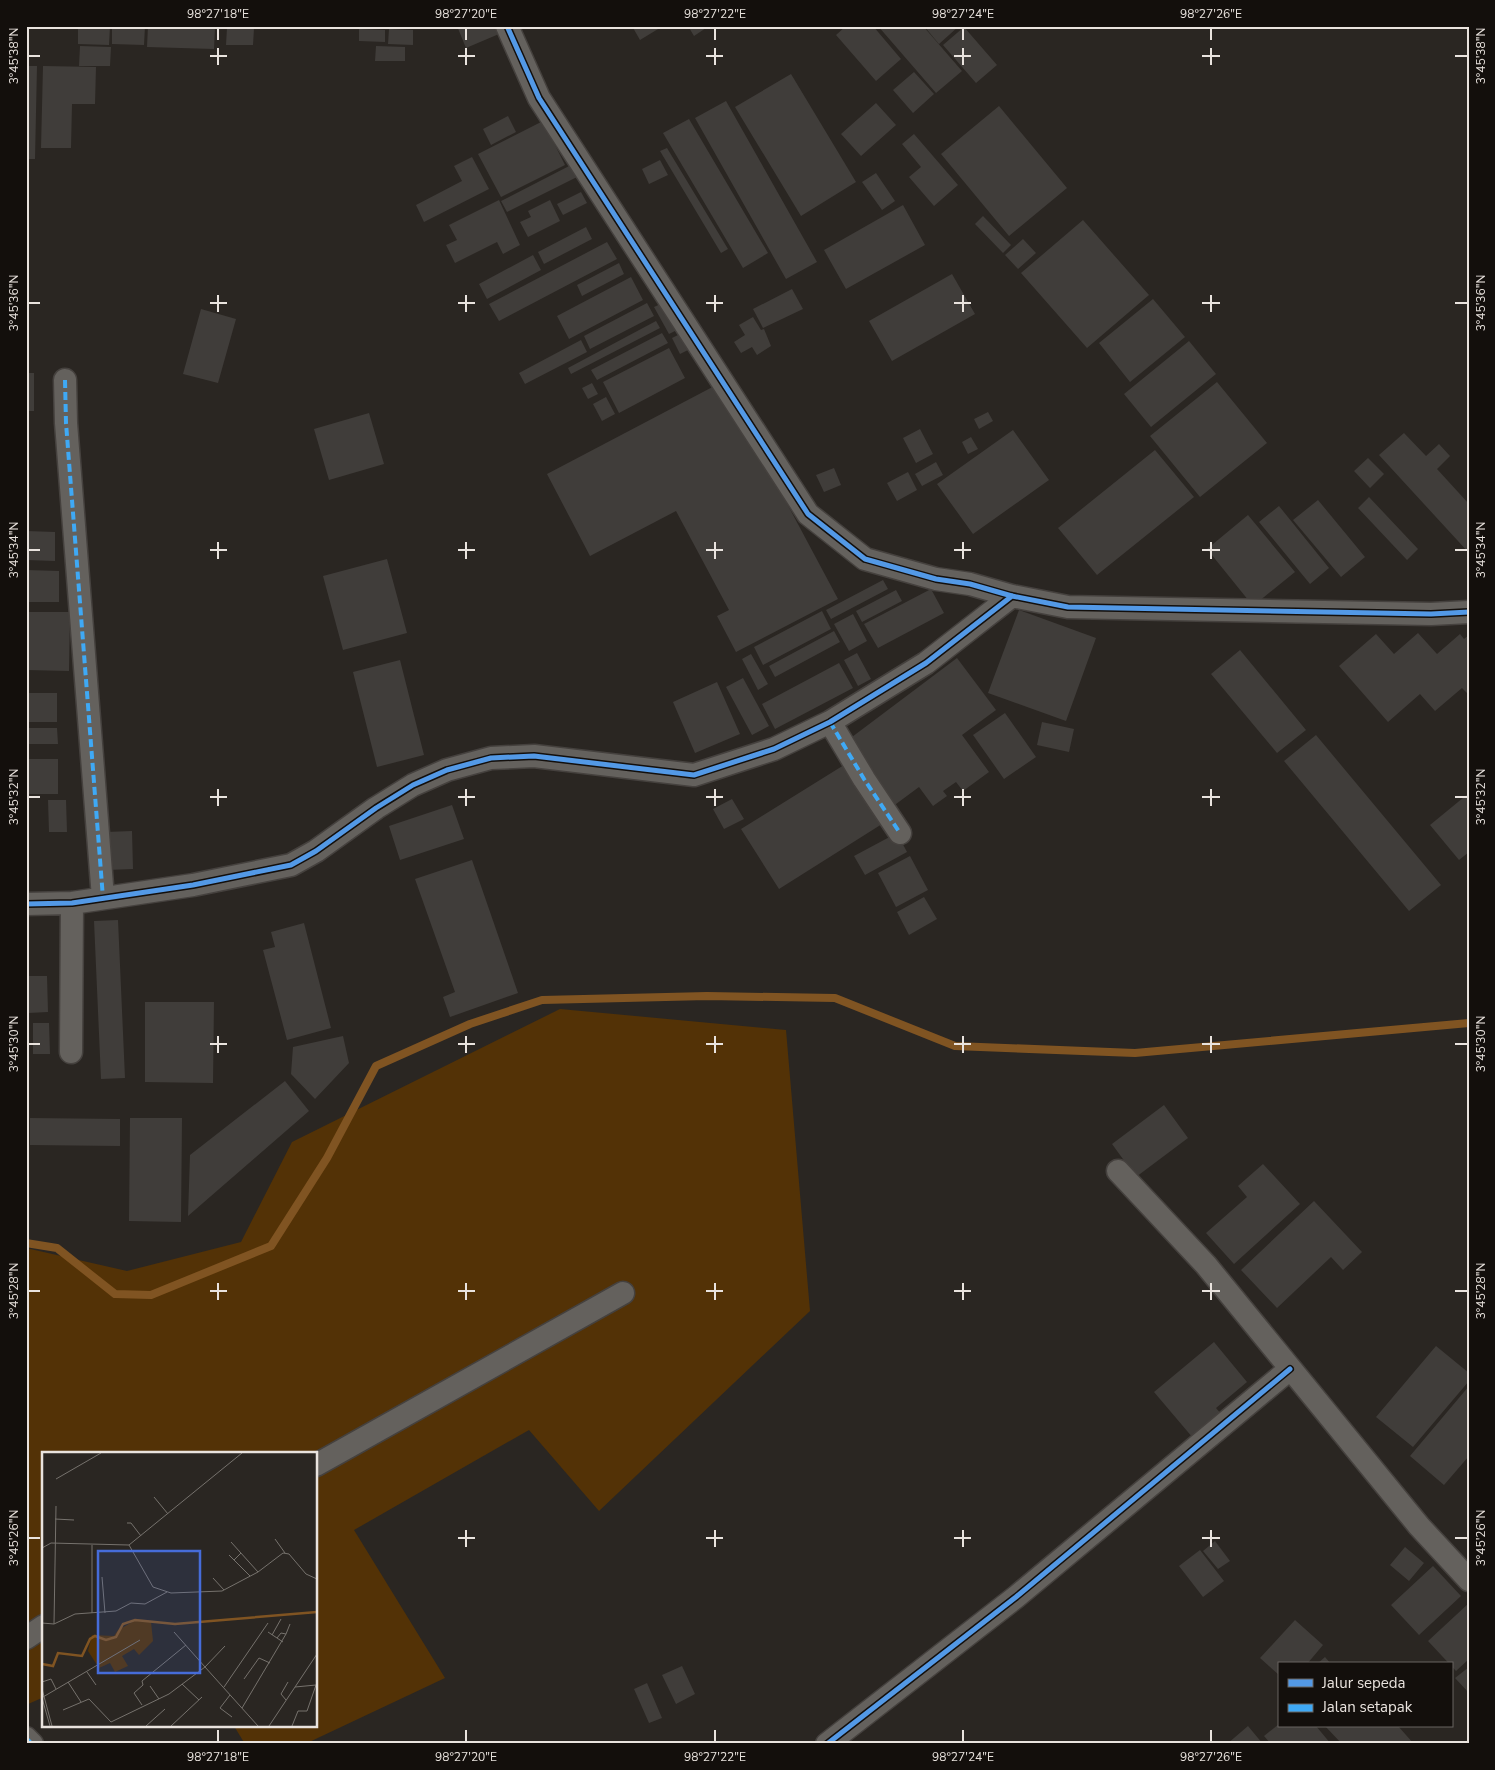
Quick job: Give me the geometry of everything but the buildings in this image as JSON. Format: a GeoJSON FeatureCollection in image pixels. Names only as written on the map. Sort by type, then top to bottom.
{"type":"FeatureCollection","features":[{"type":"Feature","properties":{"kind":"street"},"geometry":{"type":"LineString","coordinates":[[507,26],[540,98],[808,514],[865,559],[936,579],[970,584],[1012,596],[1077,607],[1422,614],[1469,612]]}},
{"type":"Feature","properties":{"kind":"street"},"geometry":{"type":"LineString","coordinates":[[65,380],[66,423],[103,898]]}},
{"type":"Feature","properties":{"kind":"street"},"geometry":{"type":"LineString","coordinates":[[26,904],[72,903],[193,885],[291,865],[316,851],[376,808],[413,785],[447,770],[491,758],[534,756],[694,774],[774,749],[830,722],[926,663],[1012,596]]}},
{"type":"Feature","properties":{"kind":"street"},"geometry":{"type":"LineString","coordinates":[[830,722],[864,779],[900,833]]}},
{"type":"Feature","properties":{"kind":"street"},"geometry":{"type":"LineString","coordinates":[[70,1052],[72,903]]}},
{"type":"Feature","properties":{"kind":"street"},"geometry":{"type":"LineString","coordinates":[[1118,1171],[1206,1265],[1419,1526],[1469,1580]]}},
{"type":"Feature","properties":{"kind":"street"},"geometry":{"type":"LineString","coordinates":[[318,1464],[622,1293]]}},
{"type":"Feature","properties":{"kind":"street"},"geometry":{"type":"LineString","coordinates":[[827,1744],[1016,1597],[1290,1369]]}},
{"type":"Feature","properties":{"kind":"street"},"geometry":{"type":"LineString","coordinates":[[26,1638],[42,1627]]}},
{"type":"Feature","properties":{"kind":"street"},"geometry":{"type":"LineString","coordinates":[[26,1738],[32,1744]]}},
{"type":"Feature","properties":{"kind":"shaded area"},"geometry":{"type":"Polygon","coordinates":[[[560,1009],[786,1030],[810,1311],[599,1511],[529,1430],[354,1530],[445,1678],[305,1744],[245,1744],[235,1728],[318,1728],[318,1452],[42,1452],[42,1698],[26,1705],[26,1248],[127,1271],[241,1242],[292,1142],[560,1009]]]}},
{"type":"Feature","properties":{"kind":"waterway"},"geometry":{"type":"LineString","coordinates":[[26,1243],[57,1248],[115,1294],[151,1295],[271,1246],[327,1158],[376,1066],[470,1024],[542,1000],[707,996],[835,998],[955,1046],[1135,1053],[1469,1023]]}},
{"type":"Feature","properties":{"kind":"marked path"},"geometry":{"type":"LineString","coordinates":[[65,380],[66,423],[103,898]]}},
{"type":"Feature","properties":{"kind":"marked path"},"geometry":{"type":"LineString","coordinates":[[830,722],[864,779],[900,833]]}},
{"type":"Feature","properties":{"kind":"marked path"},"geometry":{"type":"LineString","coordinates":[[26,1738],[32,1744]]}},
{"type":"Feature","properties":{"kind":"cycle path"},"geometry":{"type":"LineString","coordinates":[[507,26],[539,98],[808,514],[865,559],[936,579],[970,584],[1012,596],[1068,607],[1431,614],[1469,612]]}},
{"type":"Feature","properties":{"kind":"cycle path"},"geometry":{"type":"LineString","coordinates":[[26,904],[72,903],[193,885],[291,865],[316,851],[376,808],[413,785],[447,770],[491,758],[534,756],[694,775],[774,749],[830,722],[926,663],[1012,596]]}},
{"type":"Feature","properties":{"kind":"cycle path"},"geometry":{"type":"LineString","coordinates":[[827,1744],[1016,1597],[1290,1369]]}}]}
